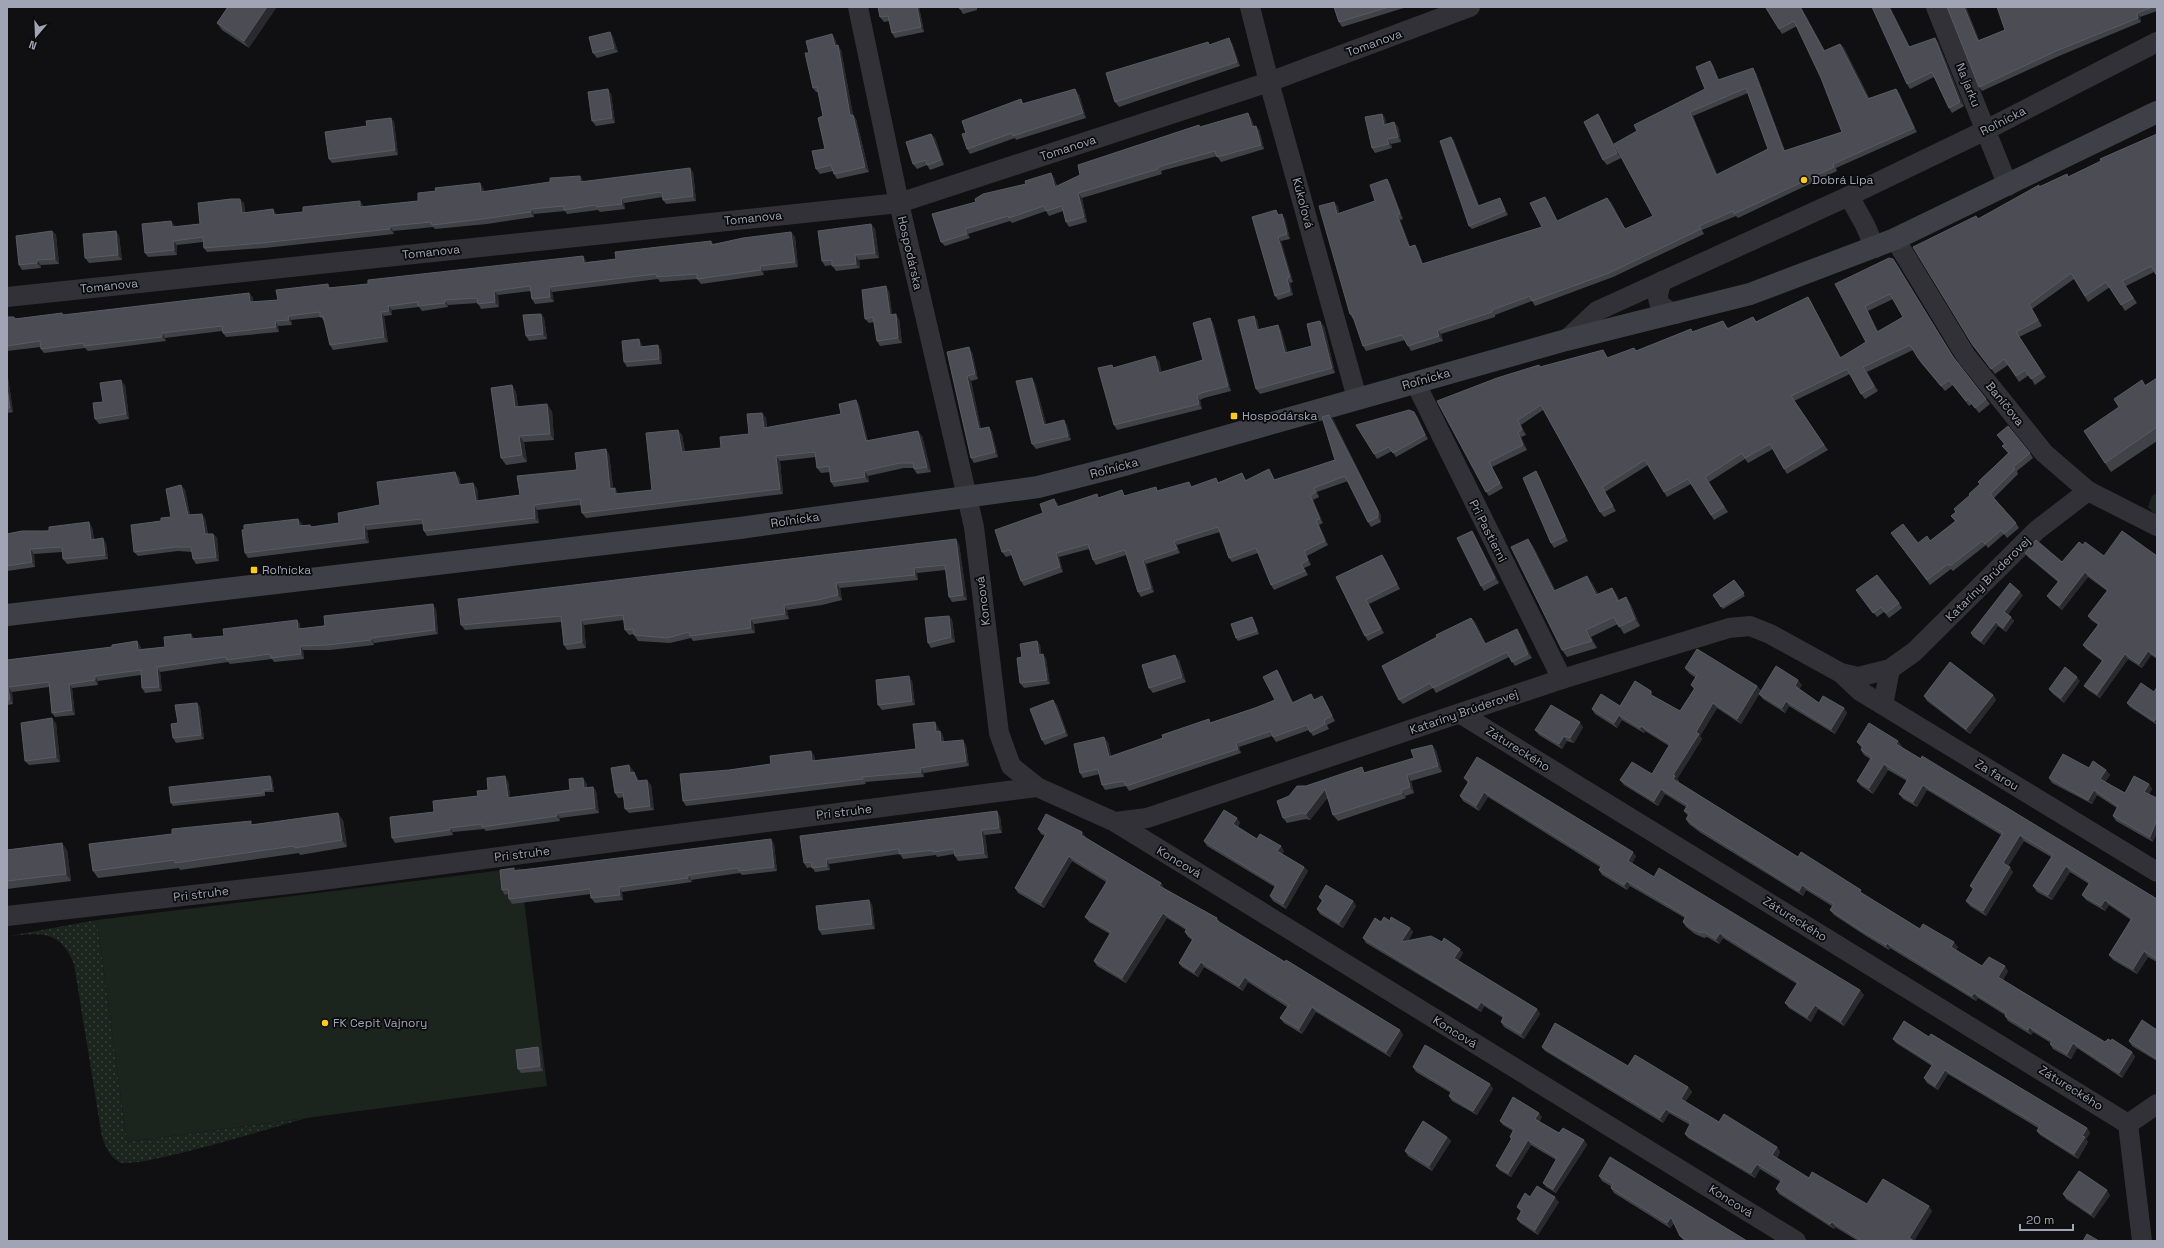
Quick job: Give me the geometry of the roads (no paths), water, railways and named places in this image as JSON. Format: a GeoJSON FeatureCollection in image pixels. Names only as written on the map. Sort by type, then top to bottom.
{"type":"FeatureCollection","features":[{"type":"Feature","properties":{"kind":"street","name":"Hospodárska"},"geometry":{"type":"LineString","coordinates":[[858,7],[899,203],[967,498]]}},
{"type":"Feature","properties":{"kind":"street","name":"Kúkoľová"},"geometry":{"type":"LineString","coordinates":[[1250,7],[1269,82],[1357,398]]}},
{"type":"Feature","properties":{"kind":"street","name":"Tomanova"},"geometry":{"type":"LineString","coordinates":[[7,297],[899,203],[1269,82],[1470,7]]}},
{"type":"Feature","properties":{"kind":"street","name":"Na jarku"},"geometry":{"type":"LineString","coordinates":[[1936,7],[2008,186]]}},
{"type":"Feature","properties":{"kind":"street","name":"Roľnícka"},"geometry":{"type":"LineString","coordinates":[[1566,340],[1597,311],[1849,196],[1986,130],[2157,42]]}},
{"type":"Feature","properties":{"kind":"street","name":"Roľnícka"},"geometry":{"type":"LineString","coordinates":[[7,615],[497,558],[967,498],[1038,487],[1065,481],[1566,340],[1676,314],[1750,294],[1896,239],[2008,186],[2157,112]]}},
{"type":"Feature","properties":{"kind":"street"},"geometry":{"type":"LineString","coordinates":[[1849,196],[1865,225],[1875,248]]}},
{"type":"Feature","properties":{"kind":"street","name":"Baničova"},"geometry":{"type":"LineString","coordinates":[[1896,239],[1966,356],[2044,453],[2088,491],[2157,526]]}},
{"type":"Feature","properties":{"kind":"street"},"geometry":{"type":"LineString","coordinates":[[1662,281],[1657,295],[1658,301],[1663,308],[1676,314]]}},
{"type":"Feature","properties":{"kind":"street","name":"Pri Pastierni"},"geometry":{"type":"LineString","coordinates":[[1415,382],[1562,679]]}},
{"type":"Feature","properties":{"kind":"street","name":"Kataríny Brúderovej"},"geometry":{"type":"LineString","coordinates":[[1114,822],[1147,818],[1562,679],[1729,628],[1750,626],[1770,634],[1841,673],[1858,677],[1890,669],[1914,652],[2037,530],[2088,491]]}},
{"type":"Feature","properties":{"kind":"street","name":"Koncová"},"geometry":{"type":"LineString","coordinates":[[967,498],[974,527],[1000,733],[1011,766],[1037,787]]}},
{"type":"Feature","properties":{"kind":"street"},"geometry":{"type":"LineString","coordinates":[[1883,705],[1890,669]]}},
{"type":"Feature","properties":{"kind":"street","name":"Za farou"},"geometry":{"type":"LineString","coordinates":[[1841,673],[1860,691],[2157,872]]}},
{"type":"Feature","properties":{"kind":"street","name":"Zátureckého"},"geometry":{"type":"LineString","coordinates":[[1461,714],[2128,1124]]}},
{"type":"Feature","properties":{"kind":"street"},"geometry":{"type":"LineString","coordinates":[[1037,787],[1114,822]]}},
{"type":"Feature","properties":{"kind":"street","name":"Pri struhe"},"geometry":{"type":"LineString","coordinates":[[7,916],[307,882],[1037,787]]}},
{"type":"Feature","properties":{"kind":"street","name":"Koncová"},"geometry":{"type":"LineString","coordinates":[[1114,822],[1796,1241]]}},
{"type":"Feature","properties":{"kind":"street"},"geometry":{"type":"LineString","coordinates":[[2142,1241],[2128,1124],[2157,1104]]}},
{"type":"Feature","properties":{"kind":"place","name":"Dobrá Lipa"},"geometry":{"type":"Point","coordinates":[1804,180]}},
{"type":"Feature","properties":{"kind":"place","name":"Hospodárska"},"geometry":{"type":"Point","coordinates":[1234,416]}},
{"type":"Feature","properties":{"kind":"place","name":"Roľnícka"},"geometry":{"type":"Point","coordinates":[254,570]}},
{"type":"Feature","properties":{"kind":"place","name":"FK Cepit Vajnory"},"geometry":{"type":"Point","coordinates":[325,1023]}}]}
